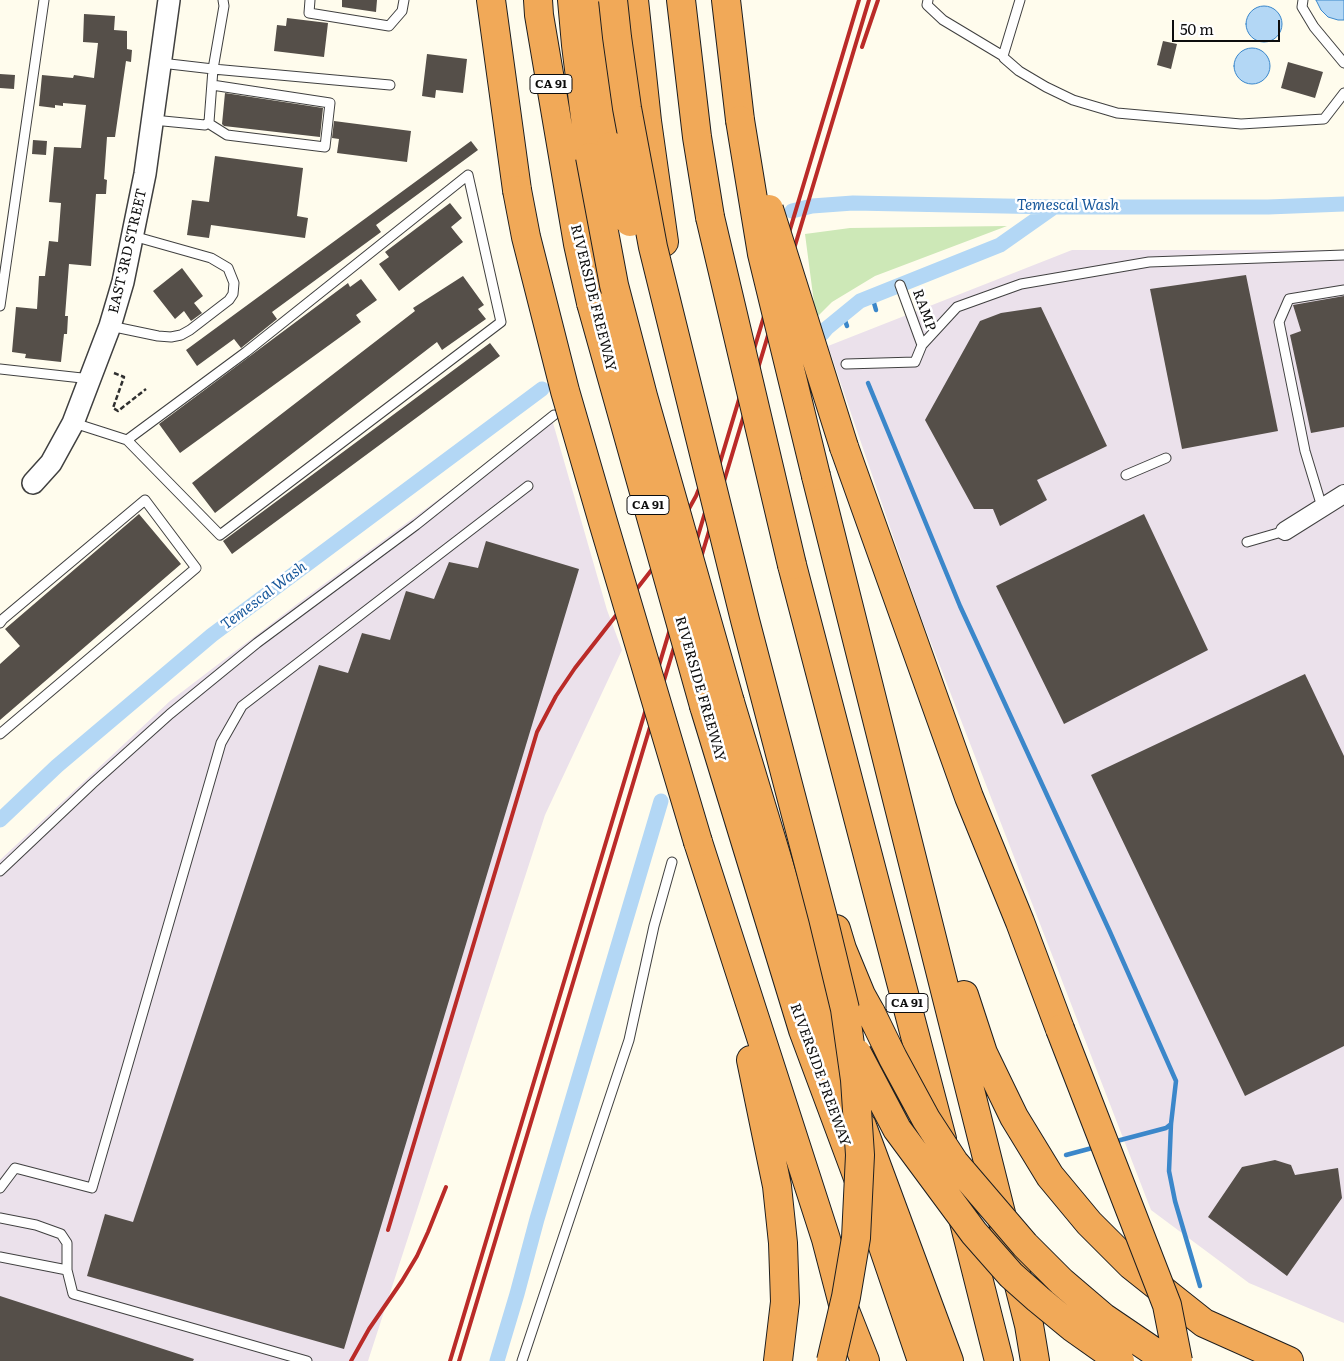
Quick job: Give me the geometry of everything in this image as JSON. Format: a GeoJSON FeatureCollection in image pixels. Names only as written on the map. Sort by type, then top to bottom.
{"type":"FeatureCollection","features":[{"type":"Feature","properties":{"kind":"highway"},"geometry":{"type":"LineString","coordinates":[[491,0],[517,190],[546,321],[570,410],[698,842],[826,1240],[844,1308],[865,1361]]}},
{"type":"Feature","properties":{"kind":"highway","name":"RIVERSIDE FREEWAY"},"geometry":{"type":"LineString","coordinates":[[538,0],[578,244],[591,303],[717,704],[802,1030],[877,1229],[922,1361]]}},
{"type":"Feature","properties":{"kind":"highway"},"geometry":{"type":"LineString","coordinates":[[572,0],[576,44],[600,151],[767,713],[814,855],[842,949],[861,995],[921,1110],[954,1162],[1019,1238],[1062,1282],[1102,1317],[1153,1351],[1172,1361]]}},
{"type":"Feature","properties":{"kind":"highway"},"geometry":{"type":"LineString","coordinates":[[591,0],[600,91],[600,151],[614,284],[717,704],[795,918],[867,1143],[948,1361]]}},
{"type":"Feature","properties":{"kind":"highway"},"geometry":{"type":"LineString","coordinates":[[613,0],[628,108],[653,247],[744,620],[818,899],[845,1009],[855,1080],[860,1155],[856,1238],[846,1297],[831,1361]]}},
{"type":"Feature","properties":{"kind":"highway"},"geometry":{"type":"LineString","coordinates":[[628,0],[639,98],[654,191],[689,342],[858,991],[866,1031],[873,1113],[872,1231],[867,1272],[850,1361]]}},
{"type":"Feature","properties":{"kind":"highway"},"geometry":{"type":"LineString","coordinates":[[634,0],[663,241],[670,278],[827,973],[855,1049],[897,1129],[974,1234],[1011,1275],[1038,1299],[1072,1327],[1120,1361]]}},
{"type":"Feature","properties":{"kind":"highway","name":"CA 91"},"geometry":{"type":"LineString","coordinates":[[681,0],[697,137],[710,217],[792,565],[999,1361]]}},
{"type":"Feature","properties":{"kind":"highway"},"geometry":{"type":"LineString","coordinates":[[726,0],[740,120],[762,254],[816,476],[868,680],[927,884],[983,1053],[1019,1126],[1050,1176],[1089,1223],[1131,1265],[1204,1323],[1289,1361]]}},
{"type":"Feature","properties":{"kind":"highway"},"geometry":{"type":"LineString","coordinates":[[740,120],[844,446],[969,797],[1020,922],[1166,1305],[1178,1361]]}},
{"type":"Feature","properties":{"kind":"highway","name":"CA 91"},"geometry":{"type":"LineString","coordinates":[[868,680],[1029,1325],[1035,1361]]}},
{"type":"Feature","properties":{"kind":"highway"},"geometry":{"type":"LineString","coordinates":[[698,842],[745,1034],[777,1186],[783,1243],[785,1302],[778,1361]]}},
{"type":"Feature","properties":{"kind":"street","name":"EAST 3RD STREET"},"geometry":{"type":"LineString","coordinates":[[33,483],[51,463],[73,423],[110,326],[133,236],[145,174],[169,0]]}},
{"type":"Feature","properties":{"kind":"street"},"geometry":{"type":"LineString","coordinates":[[1284,531],[1344,494]]}},
{"type":"Feature","properties":{"kind":"lane"},"geometry":{"type":"LineString","coordinates":[[0,306],[44,0]]}},
{"type":"Feature","properties":{"kind":"lane"},"geometry":{"type":"LineString","coordinates":[[208,123],[210,120],[213,69],[224,6],[222,0]]}},
{"type":"Feature","properties":{"kind":"lane"},"geometry":{"type":"LineString","coordinates":[[310,0],[309,13],[389,26],[402,11],[404,0]]}},
{"type":"Feature","properties":{"kind":"lane"},"geometry":{"type":"LineString","coordinates":[[928,0],[927,5],[943,20],[1003,56],[1018,71],[1074,100],[1117,113],[1241,124],[1324,119],[1344,93]]}},
{"type":"Feature","properties":{"kind":"lane"},"geometry":{"type":"LineString","coordinates":[[1003,56],[1020,0]]}},
{"type":"Feature","properties":{"kind":"lane"},"geometry":{"type":"LineString","coordinates":[[1303,0],[1302,7],[1314,28],[1344,63]]}},
{"type":"Feature","properties":{"kind":"lane"},"geometry":{"type":"LineString","coordinates":[[161,63],[390,85]]}},
{"type":"Feature","properties":{"kind":"lane"},"geometry":{"type":"LineString","coordinates":[[152,120],[208,123],[226,135],[325,147],[330,103],[212,85]]}},
{"type":"Feature","properties":{"kind":"lane"},"geometry":{"type":"LineString","coordinates":[[73,423],[127,440],[220,535],[501,322],[468,175],[246,352],[127,440]]}},
{"type":"Feature","properties":{"kind":"lane"},"geometry":{"type":"LineString","coordinates":[[110,326],[158,336],[171,337],[181,335],[229,300],[233,294],[234,283],[228,268],[211,258],[133,236]]}},
{"type":"Feature","properties":{"kind":"lane"},"geometry":{"type":"LineString","coordinates":[[846,364],[915,362],[922,345],[956,307],[1021,284],[1149,262],[1344,255]]}},
{"type":"Feature","properties":{"kind":"lane","name":"RAMP"},"geometry":{"type":"LineString","coordinates":[[900,285],[922,345]]}},
{"type":"Feature","properties":{"kind":"lane"},"geometry":{"type":"LineString","coordinates":[[1322,507],[1305,451],[1279,322],[1289,299],[1344,290]]}},
{"type":"Feature","properties":{"kind":"lane"},"geometry":{"type":"LineString","coordinates":[[0,369],[91,379]]}},
{"type":"Feature","properties":{"kind":"lane"},"geometry":{"type":"LineString","coordinates":[[0,871],[92,784],[177,708],[257,643],[416,525],[554,415]]}},
{"type":"Feature","properties":{"kind":"lane"},"geometry":{"type":"LineString","coordinates":[[1126,476],[1166,458]]}},
{"type":"Feature","properties":{"kind":"lane"},"geometry":{"type":"LineString","coordinates":[[0,1188],[15,1168],[92,1188],[221,743],[242,706],[528,486]]}},
{"type":"Feature","properties":{"kind":"lane"},"geometry":{"type":"LineString","coordinates":[[0,623],[2,619],[145,500],[196,568],[0,734]]}},
{"type":"Feature","properties":{"kind":"lane"},"geometry":{"type":"LineString","coordinates":[[1247,542],[1284,531]]}},
{"type":"Feature","properties":{"kind":"lane"},"geometry":{"type":"LineString","coordinates":[[522,1361],[630,1040],[654,926],[672,862]]}},
{"type":"Feature","properties":{"kind":"lane"},"geometry":{"type":"LineString","coordinates":[[0,1218],[36,1225],[61,1234],[67,1242],[67,1270],[73,1294],[307,1361]]}},
{"type":"Feature","properties":{"kind":"lane"},"geometry":{"type":"LineString","coordinates":[[0,1257],[67,1270]]}},
{"type":"Feature","properties":{"kind":"path"},"geometry":{"type":"LineString","coordinates":[[114,373],[124,377],[113,408],[118,411],[146,389]]}},
{"type":"Feature","properties":{"kind":"shaded area"},"geometry":{"type":"Polygon","coordinates":[[[1072,250],[1344,250],[1344,1323],[1249,1283],[1151,1210],[919,612],[828,346],[1072,250]]]}},
{"type":"Feature","properties":{"kind":"shaded area"},"geometry":{"type":"Polygon","coordinates":[[[551,416],[607,610],[622,650],[545,815],[368,1361],[0,1361],[0,860],[170,701],[301,601],[551,416]]]}},
{"type":"Feature","properties":{"kind":"green space"},"geometry":{"type":"Polygon","coordinates":[[[1007,226],[875,276],[832,302],[816,318],[805,234],[850,228],[1007,226]]]}},
{"type":"Feature","properties":{"kind":"water"},"geometry":{"type":"Polygon","coordinates":[[[1316,0],[1344,0],[1344,20],[1328,17],[1321,10],[1316,0]]]}},
{"type":"Feature","properties":{"kind":"water"},"geometry":{"type":"Polygon","coordinates":[[[1264,6],[1271,7],[1277,11],[1281,17],[1281,31],[1277,37],[1271,41],[1264,42],[1257,41],[1251,37],[1247,31],[1246,24],[1247,17],[1251,11],[1257,7],[1264,6]]]}},
{"type":"Feature","properties":{"kind":"water"},"geometry":{"type":"Polygon","coordinates":[[[1252,48],[1259,49],[1265,53],[1269,59],[1269,73],[1265,79],[1259,83],[1252,84],[1245,83],[1239,79],[1235,73],[1234,66],[1235,59],[1239,53],[1245,49],[1252,48]]]}},
{"type":"Feature","properties":{"kind":"building"},"geometry":{"type":"Polygon","coordinates":[[[342,0],[377,0],[376,12],[342,7],[342,0]]]}},
{"type":"Feature","properties":{"kind":"building"},"geometry":{"type":"Polygon","coordinates":[[[84,14],[115,16],[114,30],[127,31],[127,49],[132,50],[131,62],[126,61],[115,137],[107,137],[104,179],[107,180],[106,194],[96,194],[91,266],[69,264],[65,316],[68,316],[67,334],[64,334],[61,362],[25,358],[26,354],[12,352],[16,307],[37,309],[39,276],[45,276],[49,241],[58,242],[61,203],[49,202],[54,147],[81,148],[86,105],[63,103],[63,106],[55,105],[55,108],[39,106],[42,75],[73,78],[74,75],[94,78],[98,43],[83,42],[84,14]]]}},
{"type":"Feature","properties":{"kind":"building"},"geometry":{"type":"Polygon","coordinates":[[[287,18],[328,23],[324,57],[274,51],[277,25],[286,26],[287,18]]]}},
{"type":"Feature","properties":{"kind":"building"},"geometry":{"type":"Polygon","coordinates":[[[1163,41],[1177,44],[1171,69],[1157,65],[1163,41]]]}},
{"type":"Feature","properties":{"kind":"building"},"geometry":{"type":"Polygon","coordinates":[[[427,54],[467,59],[463,93],[436,90],[435,98],[422,96],[427,54]]]}},
{"type":"Feature","properties":{"kind":"building"},"geometry":{"type":"Polygon","coordinates":[[[1288,62],[1323,72],[1315,98],[1281,88],[1288,62]]]}},
{"type":"Feature","properties":{"kind":"building"},"geometry":{"type":"Polygon","coordinates":[[[0,74],[15,75],[14,89],[0,88],[0,74]]]}},
{"type":"Feature","properties":{"kind":"building"},"geometry":{"type":"Polygon","coordinates":[[[225,93],[323,108],[320,137],[224,126],[222,124],[225,93]]]}},
{"type":"Feature","properties":{"kind":"building"},"geometry":{"type":"Polygon","coordinates":[[[334,121],[411,131],[407,162],[337,153],[339,139],[332,138],[334,121]]]}},
{"type":"Feature","properties":{"kind":"building"},"geometry":{"type":"Polygon","coordinates":[[[33,140],[47,141],[46,155],[32,154],[33,140]]]}},
{"type":"Feature","properties":{"kind":"building"},"geometry":{"type":"Polygon","coordinates":[[[471,141],[478,150],[376,225],[381,232],[272,312],[277,319],[241,348],[234,339],[197,366],[186,350],[471,141]]]}},
{"type":"Feature","properties":{"kind":"building"},"geometry":{"type":"Polygon","coordinates":[[[215,156],[303,168],[297,216],[308,218],[305,238],[211,225],[209,238],[187,235],[192,200],[209,202],[215,156]]]}},
{"type":"Feature","properties":{"kind":"building"},"geometry":{"type":"Polygon","coordinates":[[[450,203],[462,218],[451,227],[463,242],[399,291],[379,264],[389,257],[385,252],[450,203]]]}},
{"type":"Feature","properties":{"kind":"building"},"geometry":{"type":"Polygon","coordinates":[[[182,268],[203,296],[194,303],[202,313],[191,321],[184,311],[175,319],[153,291],[182,268]]]}},
{"type":"Feature","properties":{"kind":"building"},"geometry":{"type":"Polygon","coordinates":[[[1246,275],[1278,431],[1182,449],[1150,289],[1246,275]]]}},
{"type":"Feature","properties":{"kind":"building"},"geometry":{"type":"Polygon","coordinates":[[[463,276],[484,305],[478,309],[486,319],[442,350],[437,342],[215,513],[192,483],[415,311],[413,308],[463,276]]]}},
{"type":"Feature","properties":{"kind":"building"},"geometry":{"type":"Polygon","coordinates":[[[361,279],[377,300],[356,315],[361,322],[180,453],[159,424],[348,283],[350,287],[361,279]]]}},
{"type":"Feature","properties":{"kind":"building"},"geometry":{"type":"Polygon","coordinates":[[[1344,296],[1344,427],[1311,433],[1290,335],[1301,331],[1293,305],[1344,296]]]}},
{"type":"Feature","properties":{"kind":"building"},"geometry":{"type":"Polygon","coordinates":[[[1041,307],[1107,446],[1037,480],[1047,500],[1000,526],[993,509],[974,509],[925,420],[980,321],[1001,313],[1041,307]]]}},
{"type":"Feature","properties":{"kind":"building"},"geometry":{"type":"Polygon","coordinates":[[[490,343],[500,356],[232,554],[223,541],[490,343]]]}},
{"type":"Feature","properties":{"kind":"building"},"geometry":{"type":"Polygon","coordinates":[[[139,514],[181,564],[0,720],[0,664],[20,646],[5,629],[139,514]]]}},
{"type":"Feature","properties":{"kind":"building"},"geometry":{"type":"Polygon","coordinates":[[[1144,514],[1208,650],[1064,724],[996,586],[1144,514]]]}},
{"type":"Feature","properties":{"kind":"building"},"geometry":{"type":"Polygon","coordinates":[[[486,541],[579,569],[344,1349],[87,1276],[105,1214],[133,1222],[319,665],[348,673],[362,633],[390,640],[406,591],[434,599],[449,562],[478,568],[486,541]]]}},
{"type":"Feature","properties":{"kind":"building"},"geometry":{"type":"Polygon","coordinates":[[[1305,674],[1344,756],[1344,1046],[1245,1096],[1091,775],[1305,674]]]}},
{"type":"Feature","properties":{"kind":"building"},"geometry":{"type":"Polygon","coordinates":[[[1275,1160],[1291,1165],[1295,1175],[1338,1168],[1342,1198],[1287,1276],[1208,1217],[1242,1167],[1275,1160]]]}},
{"type":"Feature","properties":{"kind":"building"},"geometry":{"type":"Polygon","coordinates":[[[0,1296],[194,1359],[193,1361],[0,1361],[0,1296]]]}},
{"type":"Feature","properties":{"kind":"waterway","name":"Temescal Wash"},"geometry":{"type":"LineString","coordinates":[[792,211],[812,206],[853,203],[1054,207],[1268,207],[1344,204]]}},
{"type":"Feature","properties":{"kind":"waterway"},"geometry":{"type":"LineString","coordinates":[[822,334],[860,301],[1000,245],[1054,207]]}},
{"type":"Feature","properties":{"kind":"waterway"},"geometry":{"type":"LineString","coordinates":[[872,296],[876,310]]}},
{"type":"Feature","properties":{"kind":"waterway"},"geometry":{"type":"LineString","coordinates":[[843,315],[847,326]]}},
{"type":"Feature","properties":{"kind":"waterway"},"geometry":{"type":"LineString","coordinates":[[868,383],[960,606],[1110,932],[1176,1081],[1171,1124],[1169,1171],[1175,1201],[1200,1286]]}},
{"type":"Feature","properties":{"kind":"waterway","name":"Temescal Wash"},"geometry":{"type":"LineString","coordinates":[[0,820],[57,766],[212,635],[542,389]]}},
{"type":"Feature","properties":{"kind":"waterway"},"geometry":{"type":"LineString","coordinates":[[497,1361],[537,1219],[661,801]]}},
{"type":"Feature","properties":{"kind":"waterway"},"geometry":{"type":"LineString","coordinates":[[1113,1142],[1166,1128],[1171,1124]]}},
{"type":"Feature","properties":{"kind":"waterway"},"geometry":{"type":"LineString","coordinates":[[1066,1155],[1096,1147]]}},
{"type":"Feature","properties":{"kind":"railway"},"geometry":{"type":"LineString","coordinates":[[450,1361],[859,0]]}},
{"type":"Feature","properties":{"kind":"railway"},"geometry":{"type":"LineString","coordinates":[[459,1361],[869,0]]}},
{"type":"Feature","properties":{"kind":"railway"},"geometry":{"type":"LineString","coordinates":[[862,47],[878,0]]}},
{"type":"Feature","properties":{"kind":"railway"},"geometry":{"type":"LineString","coordinates":[[388,1230],[537,732],[556,696],[575,668],[664,554],[696,496],[713,454]]}},
{"type":"Feature","properties":{"kind":"railway"},"geometry":{"type":"LineString","coordinates":[[351,1361],[369,1329],[417,1256],[446,1187]]}}]}
